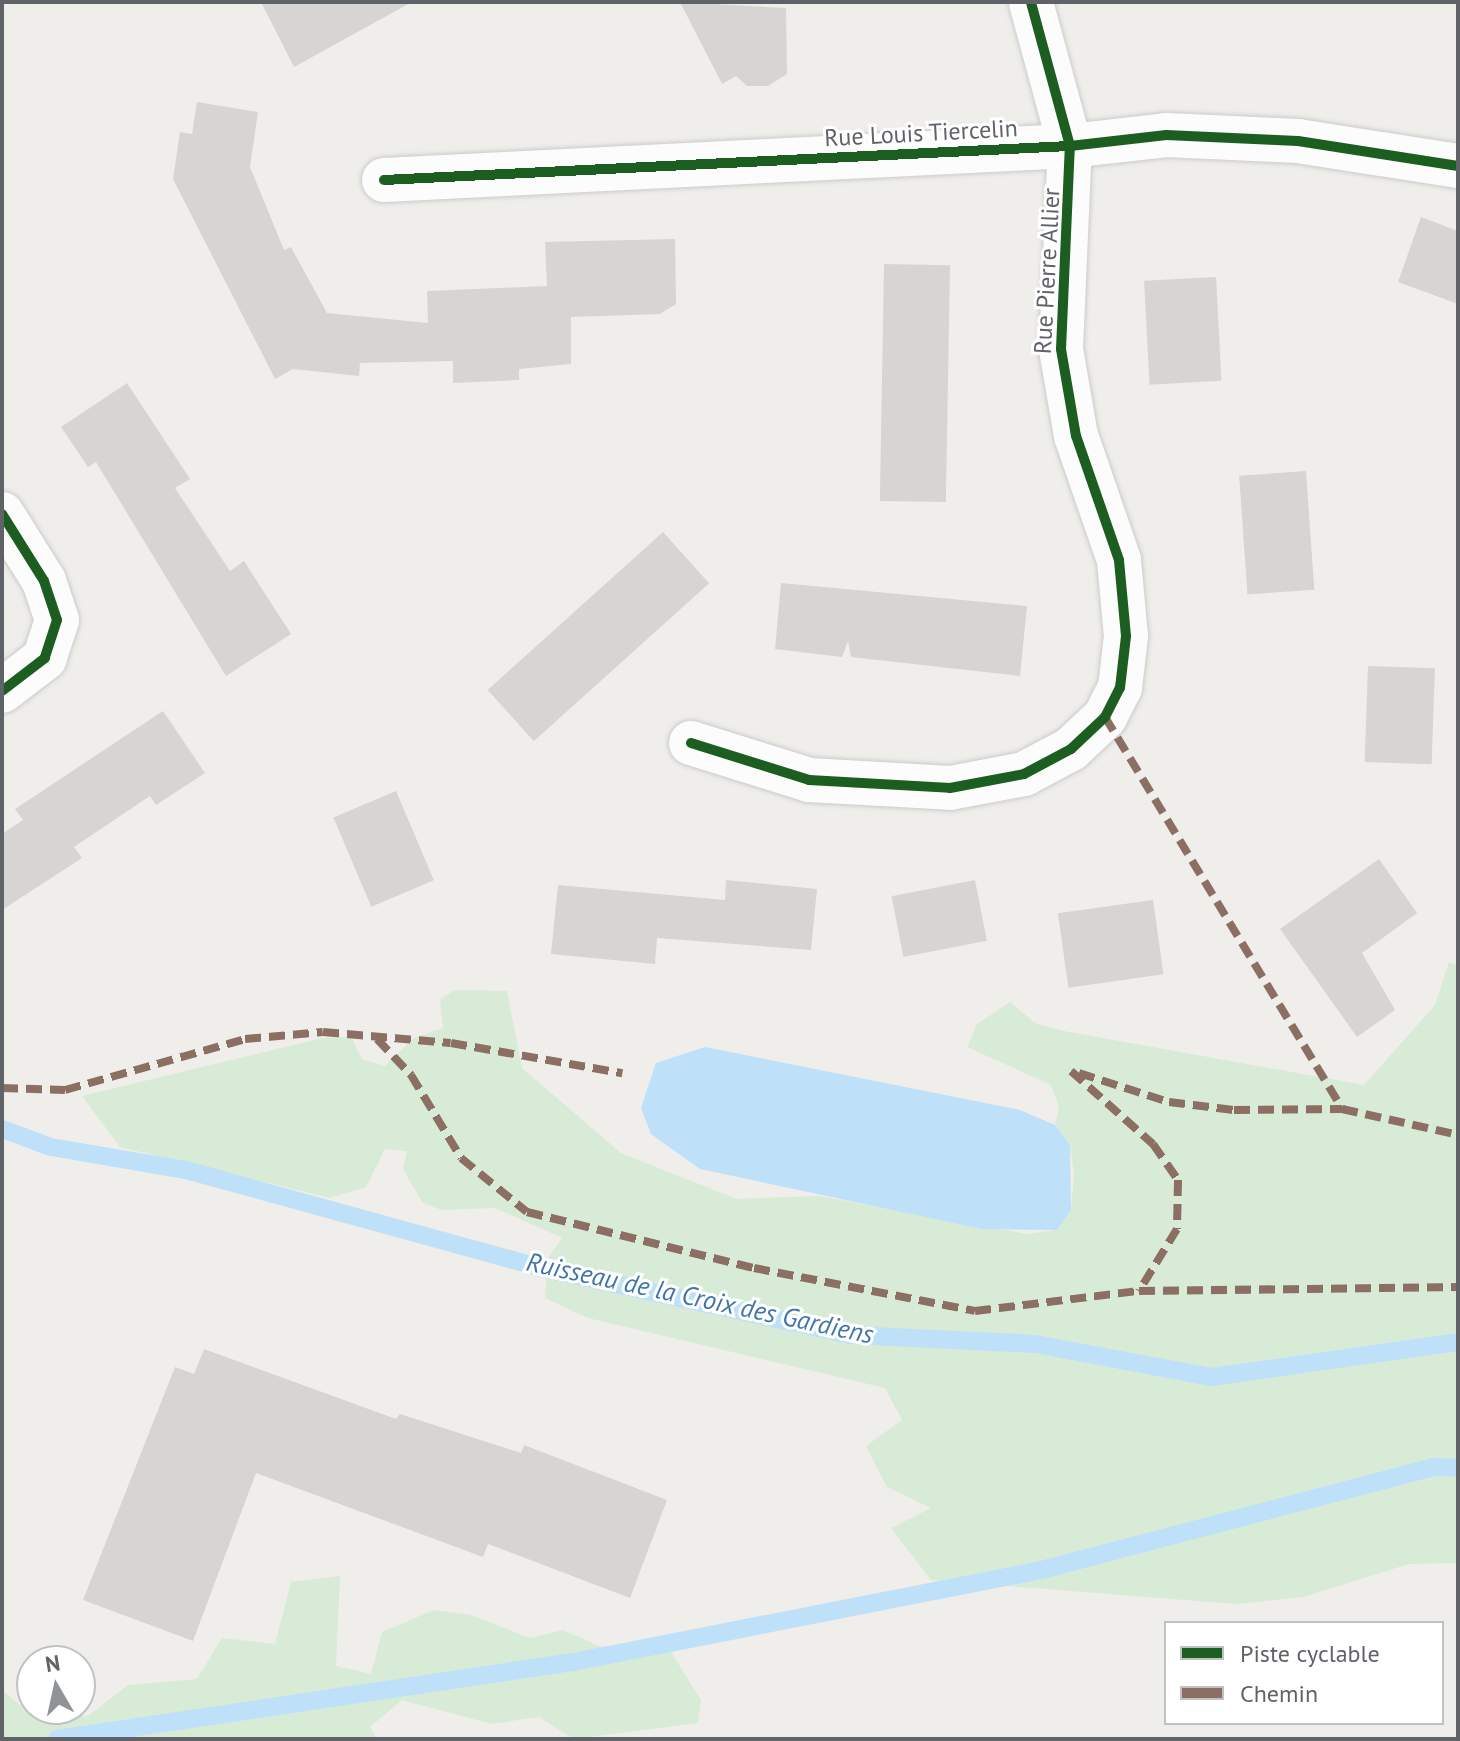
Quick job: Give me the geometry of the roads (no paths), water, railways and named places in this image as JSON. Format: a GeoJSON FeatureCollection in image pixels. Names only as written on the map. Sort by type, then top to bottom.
{"type":"FeatureCollection","features":[{"type":"Feature","properties":{"kind":"street","name":"Rue Pierre Allier"},"geometry":{"type":"LineString","coordinates":[[691,743],[809,780],[950,788],[1024,774],[1071,749],[1105,717],[1120,688],[1126,609],[1114,533],[1076,436],[1063,373],[1070,146],[1031,2]]}},
{"type":"Feature","properties":{"kind":"street","name":"Rue Louis Tiercelin"},"geometry":{"type":"LineString","coordinates":[[384,180],[1070,146],[1166,135],[1254,138],[1458,166]]}},
{"type":"Feature","properties":{"kind":"street"},"geometry":{"type":"LineString","coordinates":[[2,514],[44,581],[57,620],[45,658],[2,691]]}},
{"type":"Feature","properties":{"kind":"water"},"geometry":{"type":"Polygon","coordinates":[[[705,1047],[1020,1110],[1055,1125],[1070,1145],[1071,1210],[1057,1230],[982,1229],[700,1169],[651,1134],[641,1108],[656,1063],[705,1047]]]}},
{"type":"Feature","properties":{"kind":"waterway","name":"Ruisseau de la Croix des Gardiens"},"geometry":{"type":"LineString","coordinates":[[2,1129],[51,1147],[186,1170],[541,1268],[852,1335],[1035,1344],[1212,1377],[1458,1342]]}},
{"type":"Feature","properties":{"kind":"waterway"},"geometry":{"type":"LineString","coordinates":[[57,1739],[573,1662],[1045,1569],[1434,1467],[1458,1468]]}}]}
